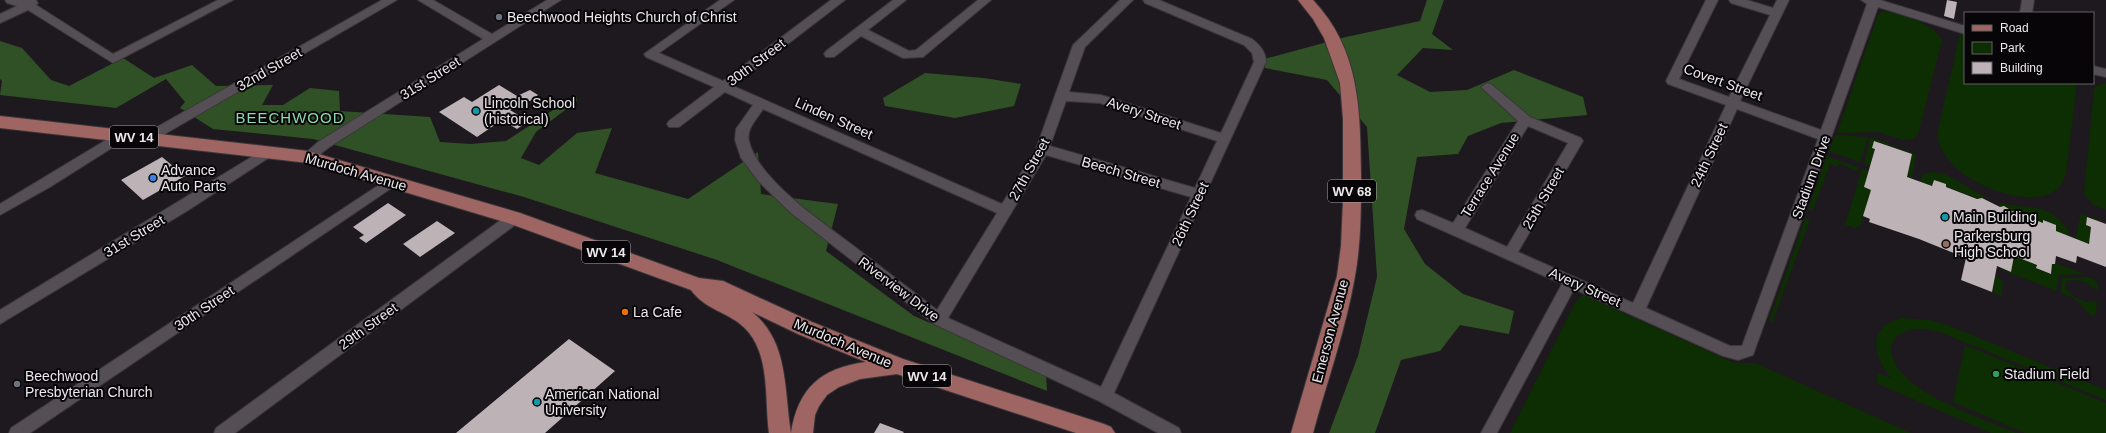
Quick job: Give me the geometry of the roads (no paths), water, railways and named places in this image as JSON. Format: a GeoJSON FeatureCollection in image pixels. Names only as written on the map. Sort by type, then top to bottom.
{"type":"FeatureCollection","features":[{"type":"Feature","properties":{"kind":"main road","name":"Emerson Avenue"},"geometry":{"type":"LineString","coordinates":[[1302,433],[1338,311],[1346,274],[1351,230],[1352,180],[1352,130],[1348,83],[1339,56],[1325,28],[1305,0]]}},
{"type":"Feature","properties":{"kind":"main road","name":"Murdoch Avenue"},"geometry":{"type":"LineString","coordinates":[[0,122],[308,157],[514,218],[698,285],[716,286],[805,328],[898,366],[1101,433]]}},
{"type":"Feature","properties":{"kind":"main road","name":"Murdoch Avenue"},"geometry":{"type":"LineString","coordinates":[[698,285],[707,297],[730,307],[756,328]]}},
{"type":"Feature","properties":{"kind":"main road"},"geometry":{"type":"LineString","coordinates":[[756,328],[805,328]]}},
{"type":"Feature","properties":{"kind":"main road"},"geometry":{"type":"LineString","coordinates":[[756,328],[768,345],[775,372],[776,414],[780,433]]}},
{"type":"Feature","properties":{"kind":"main road"},"geometry":{"type":"LineString","coordinates":[[802,433],[803,420],[807,406],[814,395],[824,386],[850,372],[866,368],[898,366]]}},
{"type":"Feature","properties":{"kind":"street"},"geometry":{"type":"LineString","coordinates":[[11,0],[33,2],[113,59],[227,0]]}},
{"type":"Feature","properties":{"kind":"street","name":"32nd Street"},"geometry":{"type":"LineString","coordinates":[[146,139],[391,0]]}},
{"type":"Feature","properties":{"kind":"street"},"geometry":{"type":"LineString","coordinates":[[424,0],[492,39]]}},
{"type":"Feature","properties":{"kind":"street","name":"31st Street"},"geometry":{"type":"LineString","coordinates":[[308,157],[323,145],[554,0]]}},
{"type":"Feature","properties":{"kind":"street","name":"Linden Street"},"geometry":{"type":"LineString","coordinates":[[728,0],[650,54],[1005,211]]}},
{"type":"Feature","properties":{"kind":"street","name":"30th Street"},"geometry":{"type":"LineString","coordinates":[[674,124],[839,0]]}},
{"type":"Feature","properties":{"kind":"street"},"geometry":{"type":"LineString","coordinates":[[830,54],[900,0]]}},
{"type":"Feature","properties":{"kind":"street"},"geometry":{"type":"LineString","coordinates":[[860,31],[907,55],[919,54],[985,0]]}},
{"type":"Feature","properties":{"kind":"street","name":"27th Street"},"geometry":{"type":"LineString","coordinates":[[939,320],[1043,149],[1079,45],[1128,0]]}},
{"type":"Feature","properties":{"kind":"street","name":"26th Street"},"geometry":{"type":"LineString","coordinates":[[1105,396],[1261,58],[1256,49],[1248,42],[1149,0]]}},
{"type":"Feature","properties":{"kind":"street","name":"Covert Street"},"geometry":{"type":"LineString","coordinates":[[1712,0],[1704,20],[1672,81],[1826,137]]}},
{"type":"Feature","properties":{"kind":"street"},"geometry":{"type":"LineString","coordinates":[[1735,0],[1777,13]]}},
{"type":"Feature","properties":{"kind":"street","name":"24th Street"},"geometry":{"type":"LineString","coordinates":[[1637,311],[1733,103],[1783,0]]}},
{"type":"Feature","properties":{"kind":"street"},"geometry":{"type":"LineString","coordinates":[[2026,12],[2028,0]]}},
{"type":"Feature","properties":{"kind":"street"},"geometry":{"type":"LineString","coordinates":[[1870,1],[1904,6],[1964,30]]}},
{"type":"Feature","properties":{"kind":"street","name":"Stadium Drive"},"geometry":{"type":"LineString","coordinates":[[1748,351],[1826,137],[1870,1]]}},
{"type":"Feature","properties":{"kind":"street"},"geometry":{"type":"LineString","coordinates":[[0,19],[33,2]]}},
{"type":"Feature","properties":{"kind":"street"},"geometry":{"type":"LineString","coordinates":[[2094,70],[2106,74]]}},
{"type":"Feature","properties":{"kind":"street"},"geometry":{"type":"LineString","coordinates":[[1487,88],[1525,120]]}},
{"type":"Feature","properties":{"kind":"street","name":"Avery Street"},"geometry":{"type":"LineString","coordinates":[[1061,96],[1101,99],[1224,139]]}},
{"type":"Feature","properties":{"kind":"street","name":"Riverview Drive"},"geometry":{"type":"LineString","coordinates":[[761,103],[743,129],[742,140],[748,158],[764,179],[796,210],[939,320],[1105,396],[1173,433]]}},
{"type":"Feature","properties":{"kind":"street","name":"25th Street"},"geometry":{"type":"LineString","coordinates":[[1510,254],[1576,141],[1525,120]]}},
{"type":"Feature","properties":{"kind":"street","name":"Terrace Avenue"},"geometry":{"type":"LineString","coordinates":[[1456,230],[1525,120]]}},
{"type":"Feature","properties":{"kind":"street"},"geometry":{"type":"LineString","coordinates":[[0,210],[45,184],[121,136]]}},
{"type":"Feature","properties":{"kind":"street","name":"Beech Street"},"geometry":{"type":"LineString","coordinates":[[1043,149],[1199,194]]}},
{"type":"Feature","properties":{"kind":"street","name":"31st Street"},"geometry":{"type":"LineString","coordinates":[[0,318],[182,207],[268,152]]}},
{"type":"Feature","properties":{"kind":"street","name":"30th Street"},"geometry":{"type":"LineString","coordinates":[[17,433],[391,182]]}},
{"type":"Feature","properties":{"kind":"street","name":"Avery Street"},"geometry":{"type":"LineString","coordinates":[[1422,215],[1728,352],[1738,354],[1748,351]]}},
{"type":"Feature","properties":{"kind":"street","name":"29th Street"},"geometry":{"type":"LineString","coordinates":[[222,433],[514,218]]}},
{"type":"Feature","properties":{"kind":"street"},"geometry":{"type":"LineString","coordinates":[[1489,433],[1571,281]]}},
{"type":"Feature","properties":{"kind":"place","name":"Beechwood Heights Church of Christ"},"geometry":{"type":"Point","coordinates":[499,17]}},
{"type":"Feature","properties":{"kind":"place","name":"Lincoln School (historical)"},"geometry":{"type":"Point","coordinates":[476,111]}},
{"type":"Feature","properties":{"kind":"place","name":"Advance Auto Parts"},"geometry":{"type":"Point","coordinates":[153,178]}},
{"type":"Feature","properties":{"kind":"place","name":"Main Building"},"geometry":{"type":"Point","coordinates":[1945,217]}},
{"type":"Feature","properties":{"kind":"place","name":"Parkersburg High School"},"geometry":{"type":"Point","coordinates":[1946,244]}},
{"type":"Feature","properties":{"kind":"place","name":"La Cafe"},"geometry":{"type":"Point","coordinates":[625,312]}},
{"type":"Feature","properties":{"kind":"place","name":"Stadium Field"},"geometry":{"type":"Point","coordinates":[1996,374]}},
{"type":"Feature","properties":{"kind":"place","name":"Beechwood Presbyterian Church"},"geometry":{"type":"Point","coordinates":[17,384]}},
{"type":"Feature","properties":{"kind":"place","name":"American National University"},"geometry":{"type":"Point","coordinates":[537,402]}},
{"type":"Feature","properties":{"kind":"district","name":"BEECHWOOD"},"geometry":{"type":"Point","coordinates":[290,117]}}]}
